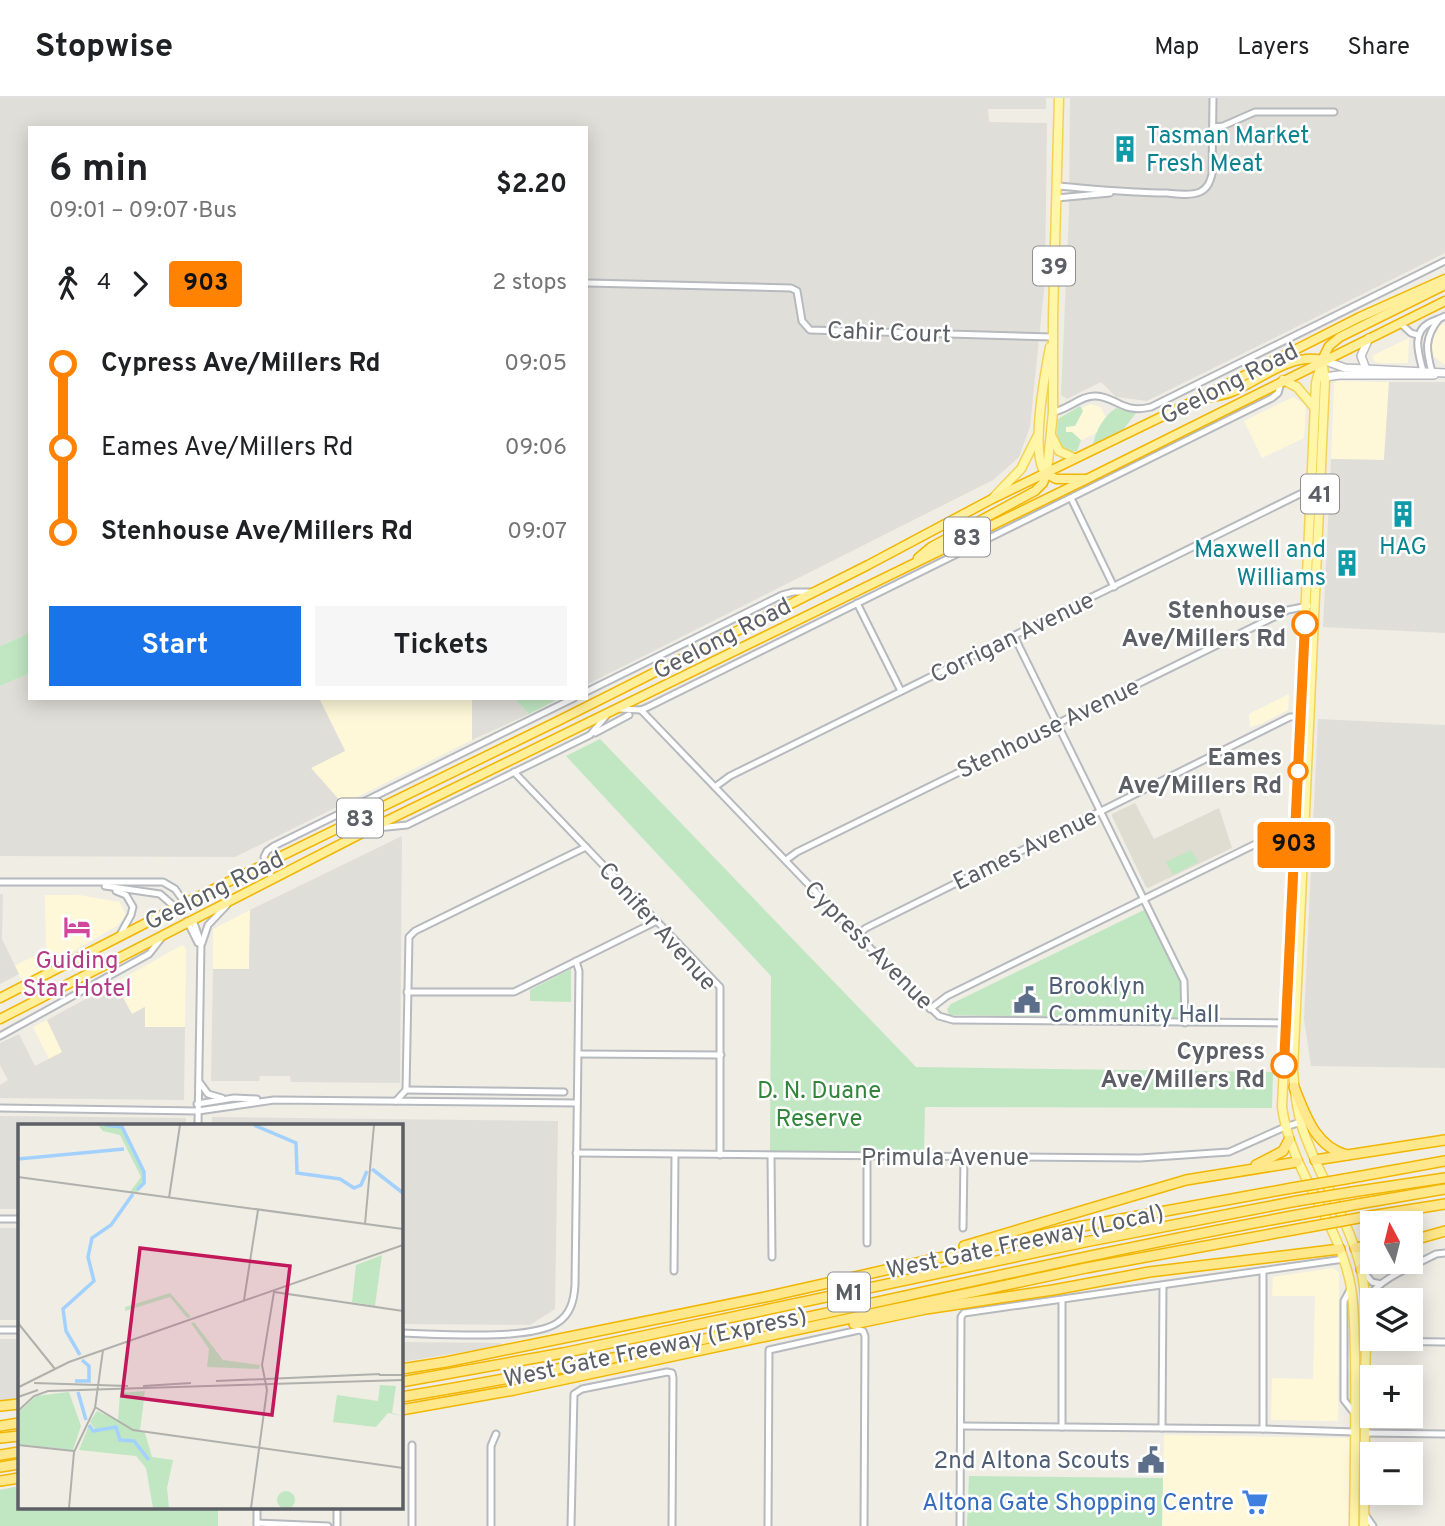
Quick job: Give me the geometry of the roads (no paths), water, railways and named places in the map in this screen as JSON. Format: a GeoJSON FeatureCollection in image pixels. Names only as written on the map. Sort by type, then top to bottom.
{"type":"FeatureCollection","features":[{"type":"Feature","properties":{"kind":"highway","name":"Geelong Road"},"geometry":{"type":"LineString","coordinates":[[0,998],[185,903],[837,581],[1074,458],[1350,322],[1445,279]]}},
{"type":"Feature","properties":{"kind":"highway"},"geometry":{"type":"LineString","coordinates":[[1194,401],[1233,392],[1299,359],[1322,360],[1329,346],[1340,337],[1445,285]]}},
{"type":"Feature","properties":{"kind":"highway","name":"Geelong Road"},"geometry":{"type":"LineString","coordinates":[[0,1019],[370,829],[1445,301]]}},
{"type":"Feature","properties":{"kind":"highway"},"geometry":{"type":"LineString","coordinates":[[913,563],[931,547],[1034,491],[1046,473],[1056,479],[1089,478]]}},
{"type":"Feature","properties":{"kind":"highway"},"geometry":{"type":"LineString","coordinates":[[837,581],[845,596]]}},
{"type":"Feature","properties":{"kind":"highway"},"geometry":{"type":"LineString","coordinates":[[185,903],[190,920]]}},
{"type":"Feature","properties":{"kind":"highway"},"geometry":{"type":"LineString","coordinates":[[176,908],[190,920]]}},
{"type":"Feature","properties":{"kind":"highway"},"geometry":{"type":"LineString","coordinates":[[1294,1087],[1304,1122],[1323,1142],[1340,1153],[1353,1156]]}},
{"type":"Feature","properties":{"kind":"highway"},"geometry":{"type":"LineString","coordinates":[[1315,1160],[1353,1156],[1445,1139]]}},
{"type":"Feature","properties":{"kind":"highway"},"geometry":{"type":"LineString","coordinates":[[1248,1169],[1283,1150],[1289,1140]]}},
{"type":"Feature","properties":{"kind":"highway","name":"West Gate Freeway (Local)"},"geometry":{"type":"LineString","coordinates":[[403,1368],[756,1299],[1072,1228],[1445,1161]]}},
{"type":"Feature","properties":{"kind":"highway"},"geometry":{"type":"LineString","coordinates":[[908,1265],[1205,1175],[1297,1162]]}},
{"type":"Feature","properties":{"kind":"highway","name":"West Gate Freeway (Express)"},"geometry":{"type":"LineString","coordinates":[[402,1382],[563,1353],[1064,1246],[1297,1201],[1445,1178]]}},
{"type":"Feature","properties":{"kind":"highway","name":"West Gate Freeway (Express)"},"geometry":{"type":"LineString","coordinates":[[402,1397],[649,1350],[1031,1267],[1445,1189]]}},
{"type":"Feature","properties":{"kind":"highway","name":"West Gate Freeway (Local)"},"geometry":{"type":"LineString","coordinates":[[402,1410],[514,1390],[1086,1268],[1445,1204]]}},
{"type":"Feature","properties":{"kind":"highway"},"geometry":{"type":"LineString","coordinates":[[1423,1236],[1445,1230]]}},
{"type":"Feature","properties":{"kind":"highway"},"geometry":{"type":"LineString","coordinates":[[1355,1248],[1360,1247]]}},
{"type":"Feature","properties":{"kind":"highway"},"geometry":{"type":"LineString","coordinates":[[752,1340],[814,1333],[926,1309],[1149,1272],[1342,1254]]}},
{"type":"Feature","properties":{"kind":"highway"},"geometry":{"type":"LineString","coordinates":[[0,1406],[18,1404]]}},
{"type":"Feature","properties":{"kind":"highway"},"geometry":{"type":"LineString","coordinates":[[0,1426],[18,1423]]}},
{"type":"Feature","properties":{"kind":"highway"},"geometry":{"type":"LineString","coordinates":[[0,1438],[18,1436]]}},
{"type":"Feature","properties":{"kind":"highway"},"geometry":{"type":"LineString","coordinates":[[0,1455],[18,1452]]}},
{"type":"Feature","properties":{"kind":"highway"},"geometry":{"type":"LineString","coordinates":[[0,1467],[18,1464]]}},
{"type":"Feature","properties":{"kind":"highway"},"geometry":{"type":"LineString","coordinates":[[0,1481],[18,1478]]}},
{"type":"Feature","properties":{"kind":"main road","name":"39"},"geometry":{"type":"LineString","coordinates":[[1046,473],[1053,412],[1059,98]]}},
{"type":"Feature","properties":{"kind":"main road","name":"39"},"geometry":{"type":"LineString","coordinates":[[1046,473],[1039,462],[1039,431],[1053,335]]}},
{"type":"Feature","properties":{"kind":"main road"},"geometry":{"type":"LineString","coordinates":[[1366,369],[1361,356],[1369,337]]}},
{"type":"Feature","properties":{"kind":"main road"},"geometry":{"type":"LineString","coordinates":[[1319,410],[1317,379],[1322,360],[1345,368],[1381,372]]}},
{"type":"Feature","properties":{"kind":"main road","name":"41"},"geometry":{"type":"LineString","coordinates":[[1310,607],[1312,493],[1319,410],[1325,377],[1322,360]]}},
{"type":"Feature","properties":{"kind":"main road"},"geometry":{"type":"LineString","coordinates":[[1325,377],[1381,372],[1445,374]]}},
{"type":"Feature","properties":{"kind":"main road"},"geometry":{"type":"LineString","coordinates":[[1283,380],[1294,385],[1319,410]]}},
{"type":"Feature","properties":{"kind":"main road","name":"41"},"geometry":{"type":"LineString","coordinates":[[1319,410],[1290,1023],[1282,1094],[1289,1140],[1342,1254],[1351,1287],[1355,1414],[1360,1433],[1364,1526]]}},
{"type":"Feature","properties":{"kind":"main road"},"geometry":{"type":"LineString","coordinates":[[1041,411],[1053,412]]}},
{"type":"Feature","properties":{"kind":"main road","name":"39"},"geometry":{"type":"LineString","coordinates":[[992,499],[1021,469],[1039,431]]}},
{"type":"Feature","properties":{"kind":"main road"},"geometry":{"type":"LineString","coordinates":[[1051,435],[1058,450],[1074,458]]}},
{"type":"Feature","properties":{"kind":"main road","name":"41"},"geometry":{"type":"LineString","coordinates":[[1290,1023],[1294,1087]]}},
{"type":"Feature","properties":{"kind":"main road","name":"41"},"geometry":{"type":"LineString","coordinates":[[1304,1122],[1315,1160],[1338,1204],[1360,1266]]}},
{"type":"Feature","properties":{"kind":"main road"},"geometry":{"type":"LineString","coordinates":[[1297,1162],[1315,1160]]}},
{"type":"Feature","properties":{"kind":"main road"},"geometry":{"type":"LineString","coordinates":[[1342,1254],[1355,1248]]}},
{"type":"Feature","properties":{"kind":"main road","name":"41"},"geometry":{"type":"LineString","coordinates":[[1354,1526],[1365,1351]]}},
{"type":"Feature","properties":{"kind":"street"},"geometry":{"type":"LineString","coordinates":[[1057,186],[1117,192],[1185,194],[1205,189],[1212,174],[1213,98]]}},
{"type":"Feature","properties":{"kind":"street"},"geometry":{"type":"LineString","coordinates":[[1213,127],[1223,126],[1255,112],[1334,112]]}},
{"type":"Feature","properties":{"kind":"street"},"geometry":{"type":"LineString","coordinates":[[1056,198],[1090,197],[1117,192]]}},
{"type":"Feature","properties":{"kind":"street","name":"Geelong Road"},"geometry":{"type":"LineString","coordinates":[[1053,412],[1096,396],[1127,408],[1151,407],[1445,261]]}},
{"type":"Feature","properties":{"kind":"street","name":"Cahir Court"},"geometry":{"type":"LineString","coordinates":[[588,283],[791,288],[797,291],[802,321],[810,330],[1053,335]]}},
{"type":"Feature","properties":{"kind":"street"},"geometry":{"type":"LineString","coordinates":[[1427,373],[1426,347],[1430,332],[1442,318]]}},
{"type":"Feature","properties":{"kind":"street"},"geometry":{"type":"LineString","coordinates":[[1427,373],[1417,347],[1419,335],[1426,324],[1442,318]]}},
{"type":"Feature","properties":{"kind":"street"},"geometry":{"type":"LineString","coordinates":[[1400,323],[1412,333],[1419,335],[1430,332]]}},
{"type":"Feature","properties":{"kind":"street"},"geometry":{"type":"LineString","coordinates":[[590,735],[613,709],[641,710],[1274,397],[1283,380]]}},
{"type":"Feature","properties":{"kind":"street","name":"Corrigan Avenue"},"geometry":{"type":"LineString","coordinates":[[715,787],[723,780],[901,691],[1300,495],[1312,493]]}},
{"type":"Feature","properties":{"kind":"street"},"geometry":{"type":"LineString","coordinates":[[1071,498],[1114,587]]}},
{"type":"Feature","properties":{"kind":"street"},"geometry":{"type":"LineString","coordinates":[[588,691],[782,595],[814,592]]}},
{"type":"Feature","properties":{"kind":"street"},"geometry":{"type":"LineString","coordinates":[[858,603],[901,691]]}},
{"type":"Feature","properties":{"kind":"street","name":"Stenhouse Avenue"},"geometry":{"type":"LineString","coordinates":[[786,860],[809,846],[1288,610],[1310,607]]}},
{"type":"Feature","properties":{"kind":"street"},"geometry":{"type":"LineString","coordinates":[[1014,636],[1184,981],[1185,1023]]}},
{"type":"Feature","properties":{"kind":"street"},"geometry":{"type":"LineString","coordinates":[[747,657],[761,638]]}},
{"type":"Feature","properties":{"kind":"street"},"geometry":{"type":"LineString","coordinates":[[272,879],[264,854],[274,846],[570,700]]}},
{"type":"Feature","properties":{"kind":"street","name":"Cypress Avenue"},"geometry":{"type":"LineString","coordinates":[[641,710],[857,935],[939,1016],[953,1020],[1290,1023]]}},
{"type":"Feature","properties":{"kind":"street"},"geometry":{"type":"LineString","coordinates":[[370,829],[407,825],[629,716]]}},
{"type":"Feature","properties":{"kind":"street","name":"Eames Avenue"},"geometry":{"type":"LineString","coordinates":[[857,935],[866,928],[1291,717],[1305,717]]}},
{"type":"Feature","properties":{"kind":"street","name":"Conifer Avenue"},"geometry":{"type":"LineString","coordinates":[[514,772],[720,987],[720,1155]]}},
{"type":"Feature","properties":{"kind":"street"},"geometry":{"type":"LineString","coordinates":[[930,1009],[947,996],[1286,829],[1299,828]]}},
{"type":"Feature","properties":{"kind":"street"},"geometry":{"type":"LineString","coordinates":[[415,1101],[406,1090],[409,937],[415,931],[586,847]]}},
{"type":"Feature","properties":{"kind":"street"},"geometry":{"type":"LineString","coordinates":[[0,882],[163,883],[175,889],[185,903]]}},
{"type":"Feature","properties":{"kind":"street"},"geometry":{"type":"LineString","coordinates":[[93,884],[158,893],[166,896],[176,908]]}},
{"type":"Feature","properties":{"kind":"street"},"geometry":{"type":"LineString","coordinates":[[93,884],[123,893],[132,903],[131,915],[119,937]]}},
{"type":"Feature","properties":{"kind":"street"},"geometry":{"type":"LineString","coordinates":[[201,950],[208,925],[233,898]]}},
{"type":"Feature","properties":{"kind":"street"},"geometry":{"type":"LineString","coordinates":[[190,920],[200,935],[201,950],[198,1124]]}},
{"type":"Feature","properties":{"kind":"street"},"geometry":{"type":"LineString","coordinates":[[407,992],[510,993],[657,921]]}},
{"type":"Feature","properties":{"kind":"street"},"geometry":{"type":"LineString","coordinates":[[0,1036],[149,954],[167,931]]}},
{"type":"Feature","properties":{"kind":"street"},"geometry":{"type":"LineString","coordinates":[[402,1334],[504,1334],[538,1330],[556,1324],[568,1312],[574,1294],[579,1054],[579,971],[576,961]]}},
{"type":"Feature","properties":{"kind":"street"},"geometry":{"type":"LineString","coordinates":[[579,1054],[721,1055]]}},
{"type":"Feature","properties":{"kind":"street"},"geometry":{"type":"LineString","coordinates":[[198,1073],[201,1085],[208,1094],[218,1098],[577,1103]]}},
{"type":"Feature","properties":{"kind":"street"},"geometry":{"type":"LineString","coordinates":[[396,1101],[406,1090],[564,1092]]}},
{"type":"Feature","properties":{"kind":"street"},"geometry":{"type":"LineString","coordinates":[[523,1091],[523,1102]]}},
{"type":"Feature","properties":{"kind":"street"},"geometry":{"type":"LineString","coordinates":[[198,1107],[234,1098]]}},
{"type":"Feature","properties":{"kind":"street"},"geometry":{"type":"LineString","coordinates":[[0,1108],[185,1109],[274,1100]]}},
{"type":"Feature","properties":{"kind":"street","name":"Primula Avenue"},"geometry":{"type":"LineString","coordinates":[[576,1153],[1140,1158],[1210,1155],[1245,1147],[1285,1127],[1304,1122]]}},
{"type":"Feature","properties":{"kind":"street"},"geometry":{"type":"LineString","coordinates":[[674,1271],[675,1154]]}},
{"type":"Feature","properties":{"kind":"street"},"geometry":{"type":"LineString","coordinates":[[771,1156],[772,1257]]}},
{"type":"Feature","properties":{"kind":"street"},"geometry":{"type":"LineString","coordinates":[[867,1157],[867,1243]]}},
{"type":"Feature","properties":{"kind":"street"},"geometry":{"type":"LineString","coordinates":[[963,1228],[964,1157]]}},
{"type":"Feature","properties":{"kind":"street"},"geometry":{"type":"LineString","coordinates":[[0,1219],[18,1219]]}},
{"type":"Feature","properties":{"kind":"street"},"geometry":{"type":"LineString","coordinates":[[1376,1288],[1436,1254],[1445,1253]]}},
{"type":"Feature","properties":{"kind":"street"},"geometry":{"type":"LineString","coordinates":[[960,1526],[961,1317],[967,1312],[1263,1271],[1342,1254]]}},
{"type":"Feature","properties":{"kind":"street"},"geometry":{"type":"LineString","coordinates":[[1263,1271],[1263,1429]]}},
{"type":"Feature","properties":{"kind":"street"},"geometry":{"type":"LineString","coordinates":[[1365,1274],[1372,1282],[1381,1284]]}},
{"type":"Feature","properties":{"kind":"street"},"geometry":{"type":"LineString","coordinates":[[1163,1286],[1163,1428]]}},
{"type":"Feature","properties":{"kind":"street"},"geometry":{"type":"LineString","coordinates":[[1062,1300],[1062,1427]]}},
{"type":"Feature","properties":{"kind":"street"},"geometry":{"type":"LineString","coordinates":[[0,1330],[18,1330]]}},
{"type":"Feature","properties":{"kind":"street"},"geometry":{"type":"LineString","coordinates":[[768,1526],[769,1350],[859,1330],[863,1331],[864,1526]]}},
{"type":"Feature","properties":{"kind":"street"},"geometry":{"type":"LineString","coordinates":[[1423,1342],[1445,1342]]}},
{"type":"Feature","properties":{"kind":"street"},"geometry":{"type":"LineString","coordinates":[[571,1526],[574,1394],[582,1389],[667,1372],[672,1373],[672,1526]]}},
{"type":"Feature","properties":{"kind":"street"},"geometry":{"type":"LineString","coordinates":[[961,1426],[1445,1434]]}},
{"type":"Feature","properties":{"kind":"street"},"geometry":{"type":"LineString","coordinates":[[491,1526],[491,1447],[496,1434]]}},
{"type":"Feature","properties":{"kind":"street"},"geometry":{"type":"LineString","coordinates":[[412,1445],[412,1526]]}},
{"type":"Feature","properties":{"kind":"street"},"geometry":{"type":"LineString","coordinates":[[337,1508],[337,1526]]}},
{"type":"Feature","properties":{"kind":"street"},"geometry":{"type":"LineString","coordinates":[[1364,1513],[1373,1526]]}},
{"type":"Feature","properties":{"kind":"street"},"geometry":{"type":"LineString","coordinates":[[257,1524],[328,1526]]}},
{"type":"Feature","properties":{"kind":"place","name":"Tasman Market Fresh Meat"},"geometry":{"type":"Point","coordinates":[1125,149]}},
{"type":"Feature","properties":{"kind":"place","name":"HAG"},"geometry":{"type":"Point","coordinates":[1403,514]}},
{"type":"Feature","properties":{"kind":"place","name":"Maxwell and Williams"},"geometry":{"type":"Point","coordinates":[1347,563]}},
{"type":"Feature","properties":{"kind":"place","name":"Stenhouse Ave/Millers Rd"},"geometry":{"type":"Point","coordinates":[1305,624]}},
{"type":"Feature","properties":{"kind":"place","name":"Eames Ave/Millers Rd"},"geometry":{"type":"Point","coordinates":[1298,771]}},
{"type":"Feature","properties":{"kind":"place","name":"Guiding Star Hotel"},"geometry":{"type":"Point","coordinates":[77,927]}},
{"type":"Feature","properties":{"kind":"place","name":"Brooklyn Community Hall"},"geometry":{"type":"Point","coordinates":[1027,1000]}},
{"type":"Feature","properties":{"kind":"place","name":"Cypress Ave/Millers Rd"},"geometry":{"type":"Point","coordinates":[1284,1065]}},
{"type":"Feature","properties":{"kind":"place","name":"2nd Altona Scouts"},"geometry":{"type":"Point","coordinates":[1151,1460]}},
{"type":"Feature","properties":{"kind":"place","name":"Altona Gate Shopping Centre"},"geometry":{"type":"Point","coordinates":[1255,1502]}},
{"type":"Feature","properties":{"kind":"park label","name":"D. N. Duane Reserve"},"geometry":{"type":"Point","coordinates":[819,1104]}}]}
